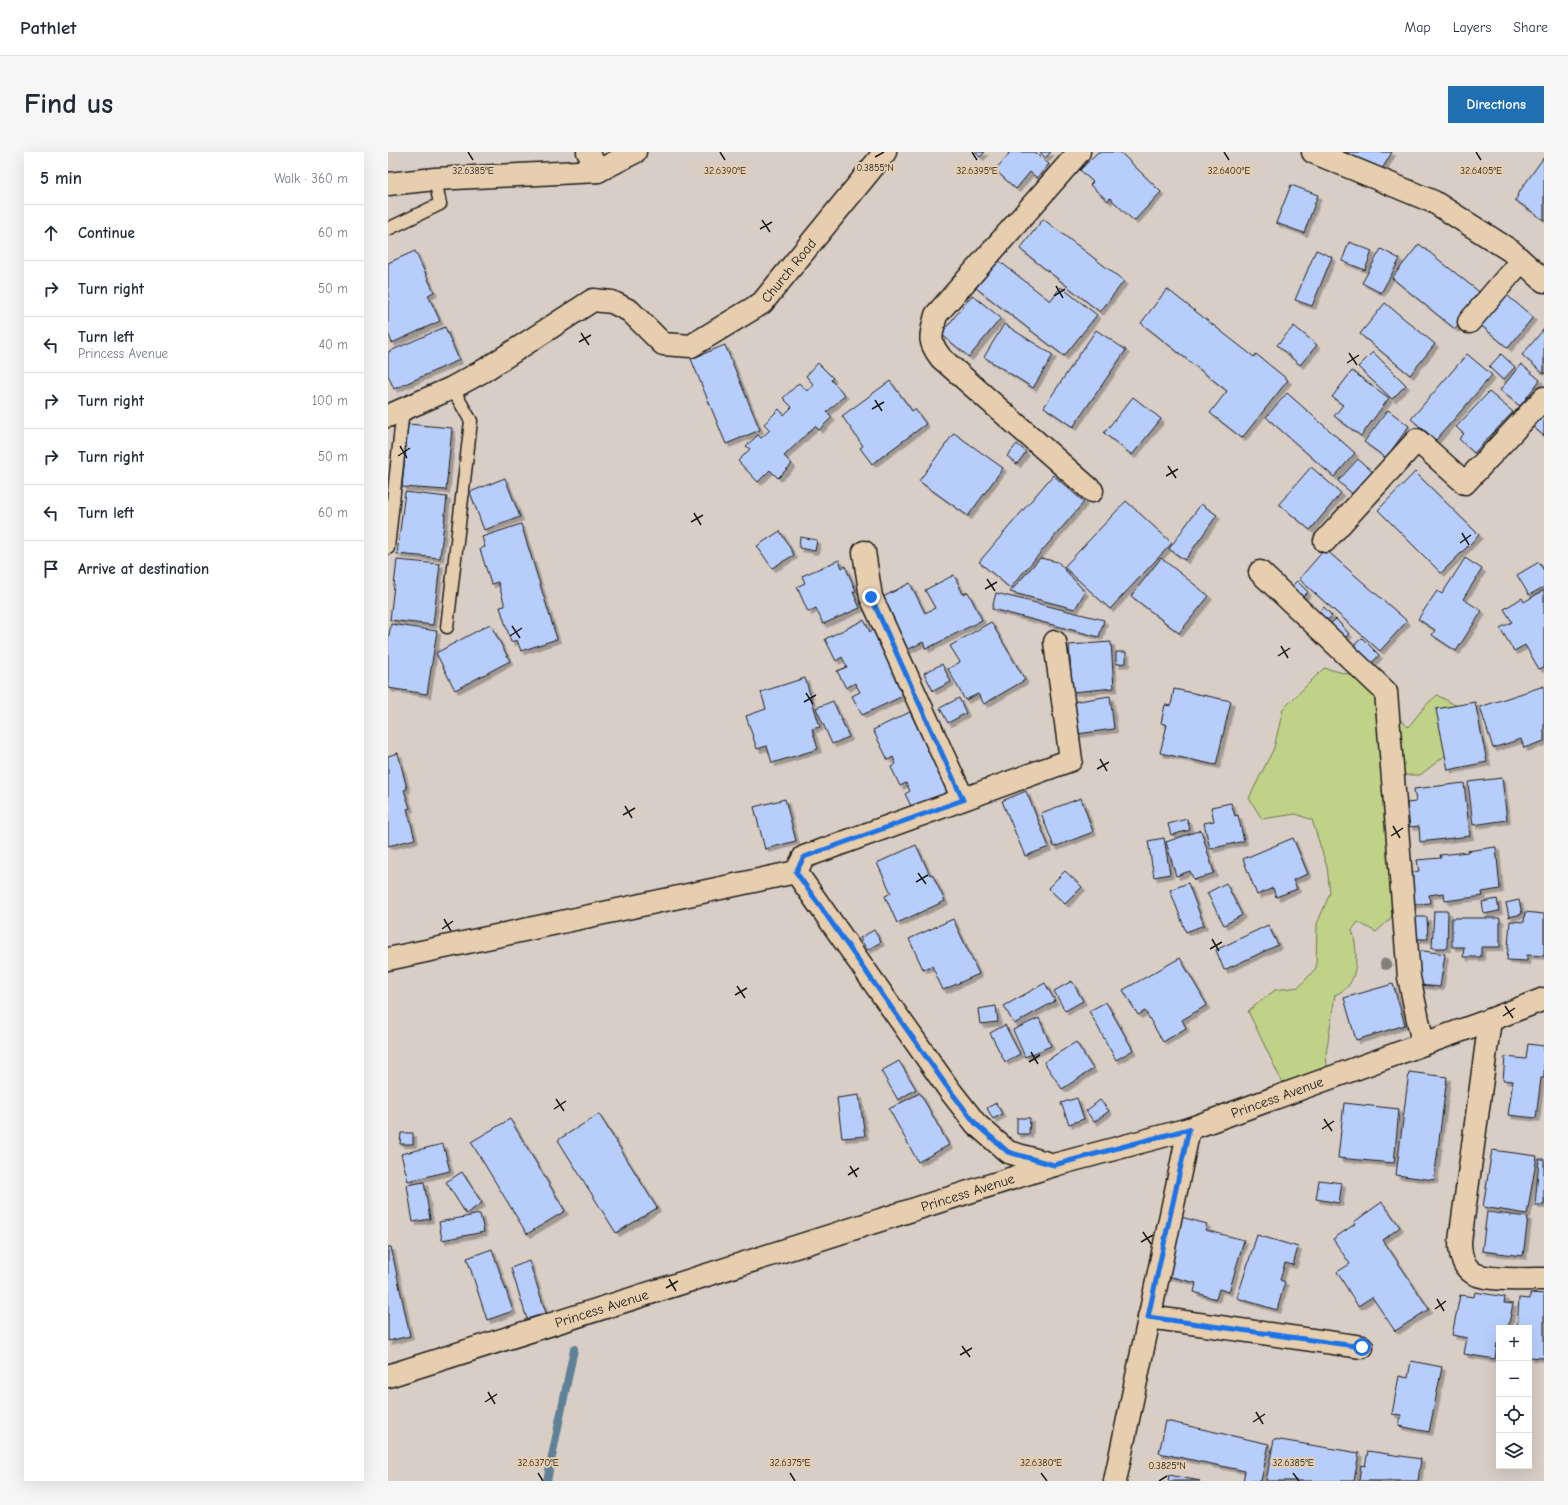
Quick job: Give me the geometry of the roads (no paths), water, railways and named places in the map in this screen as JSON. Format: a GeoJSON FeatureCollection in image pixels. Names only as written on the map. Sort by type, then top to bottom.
{"type":"FeatureCollection","features":[{"type":"Feature","properties":{"kind":"street"},"geometry":{"type":"LineString","coordinates":[[588,152],[598,171]]}},
{"type":"Feature","properties":{"kind":"street"},"geometry":{"type":"LineString","coordinates":[[388,184],[435,179],[598,171],[635,152]]}},
{"type":"Feature","properties":{"kind":"street","name":"Church Road"},"geometry":{"type":"LineString","coordinates":[[452,388],[483,371],[593,300],[612,302],[630,311],[663,344],[691,346],[762,303],[885,152]]}},
{"type":"Feature","properties":{"kind":"street"},"geometry":{"type":"LineString","coordinates":[[1079,152],[936,315],[930,338],[933,348],[941,358],[1092,491]]}},
{"type":"Feature","properties":{"kind":"street"},"geometry":{"type":"LineString","coordinates":[[1313,152],[1434,202],[1511,251],[1544,281]]}},
{"type":"Feature","properties":{"kind":"street"},"geometry":{"type":"LineString","coordinates":[[1469,322],[1521,261]]}},
{"type":"Feature","properties":{"kind":"street"},"geometry":{"type":"LineString","coordinates":[[395,413],[452,388]]}},
{"type":"Feature","properties":{"kind":"street"},"geometry":{"type":"LineString","coordinates":[[1325,541],[1417,440],[1465,483],[1544,398]]}},
{"type":"Feature","properties":{"kind":"street"},"geometry":{"type":"LineString","coordinates":[[864,552],[871,597],[963,800]]}},
{"type":"Feature","properties":{"kind":"street"},"geometry":{"type":"LineString","coordinates":[[1260,572],[1386,692],[1409,977],[1422,1044]]}},
{"type":"Feature","properties":{"kind":"street"},"geometry":{"type":"LineString","coordinates":[[388,959],[796,872],[804,857],[1071,760],[1055,642]]}},
{"type":"Feature","properties":{"kind":"street"},"geometry":{"type":"LineString","coordinates":[[796,872],[948,1088],[976,1124],[1008,1152],[1054,1165]]}},
{"type":"Feature","properties":{"kind":"street","name":"Princess Avenue"},"geometry":{"type":"LineString","coordinates":[[388,1376],[1054,1165],[1189,1129],[1544,999]]}},
{"type":"Feature","properties":{"kind":"street"},"geometry":{"type":"LineString","coordinates":[[1490,1020],[1460,1240],[1460,1254],[1467,1268],[1475,1274],[1487,1277],[1544,1279]]}},
{"type":"Feature","properties":{"kind":"street"},"geometry":{"type":"LineString","coordinates":[[1115,1481],[1148,1317],[1189,1129]]}},
{"type":"Feature","properties":{"kind":"street"},"geometry":{"type":"LineString","coordinates":[[1148,1317],[1362,1347]]}},
{"type":"Feature","properties":{"kind":"lane"},"geometry":{"type":"LineString","coordinates":[[388,229],[440,204],[435,179]]}},
{"type":"Feature","properties":{"kind":"lane"},"geometry":{"type":"LineString","coordinates":[[447,627],[471,421],[452,388]]}},
{"type":"Feature","properties":{"kind":"lane"},"geometry":{"type":"LineString","coordinates":[[388,548],[395,413]]}},
{"type":"Feature","properties":{"kind":"waterway"},"geometry":{"type":"LineString","coordinates":[[547,1481],[574,1349]]}}]}
